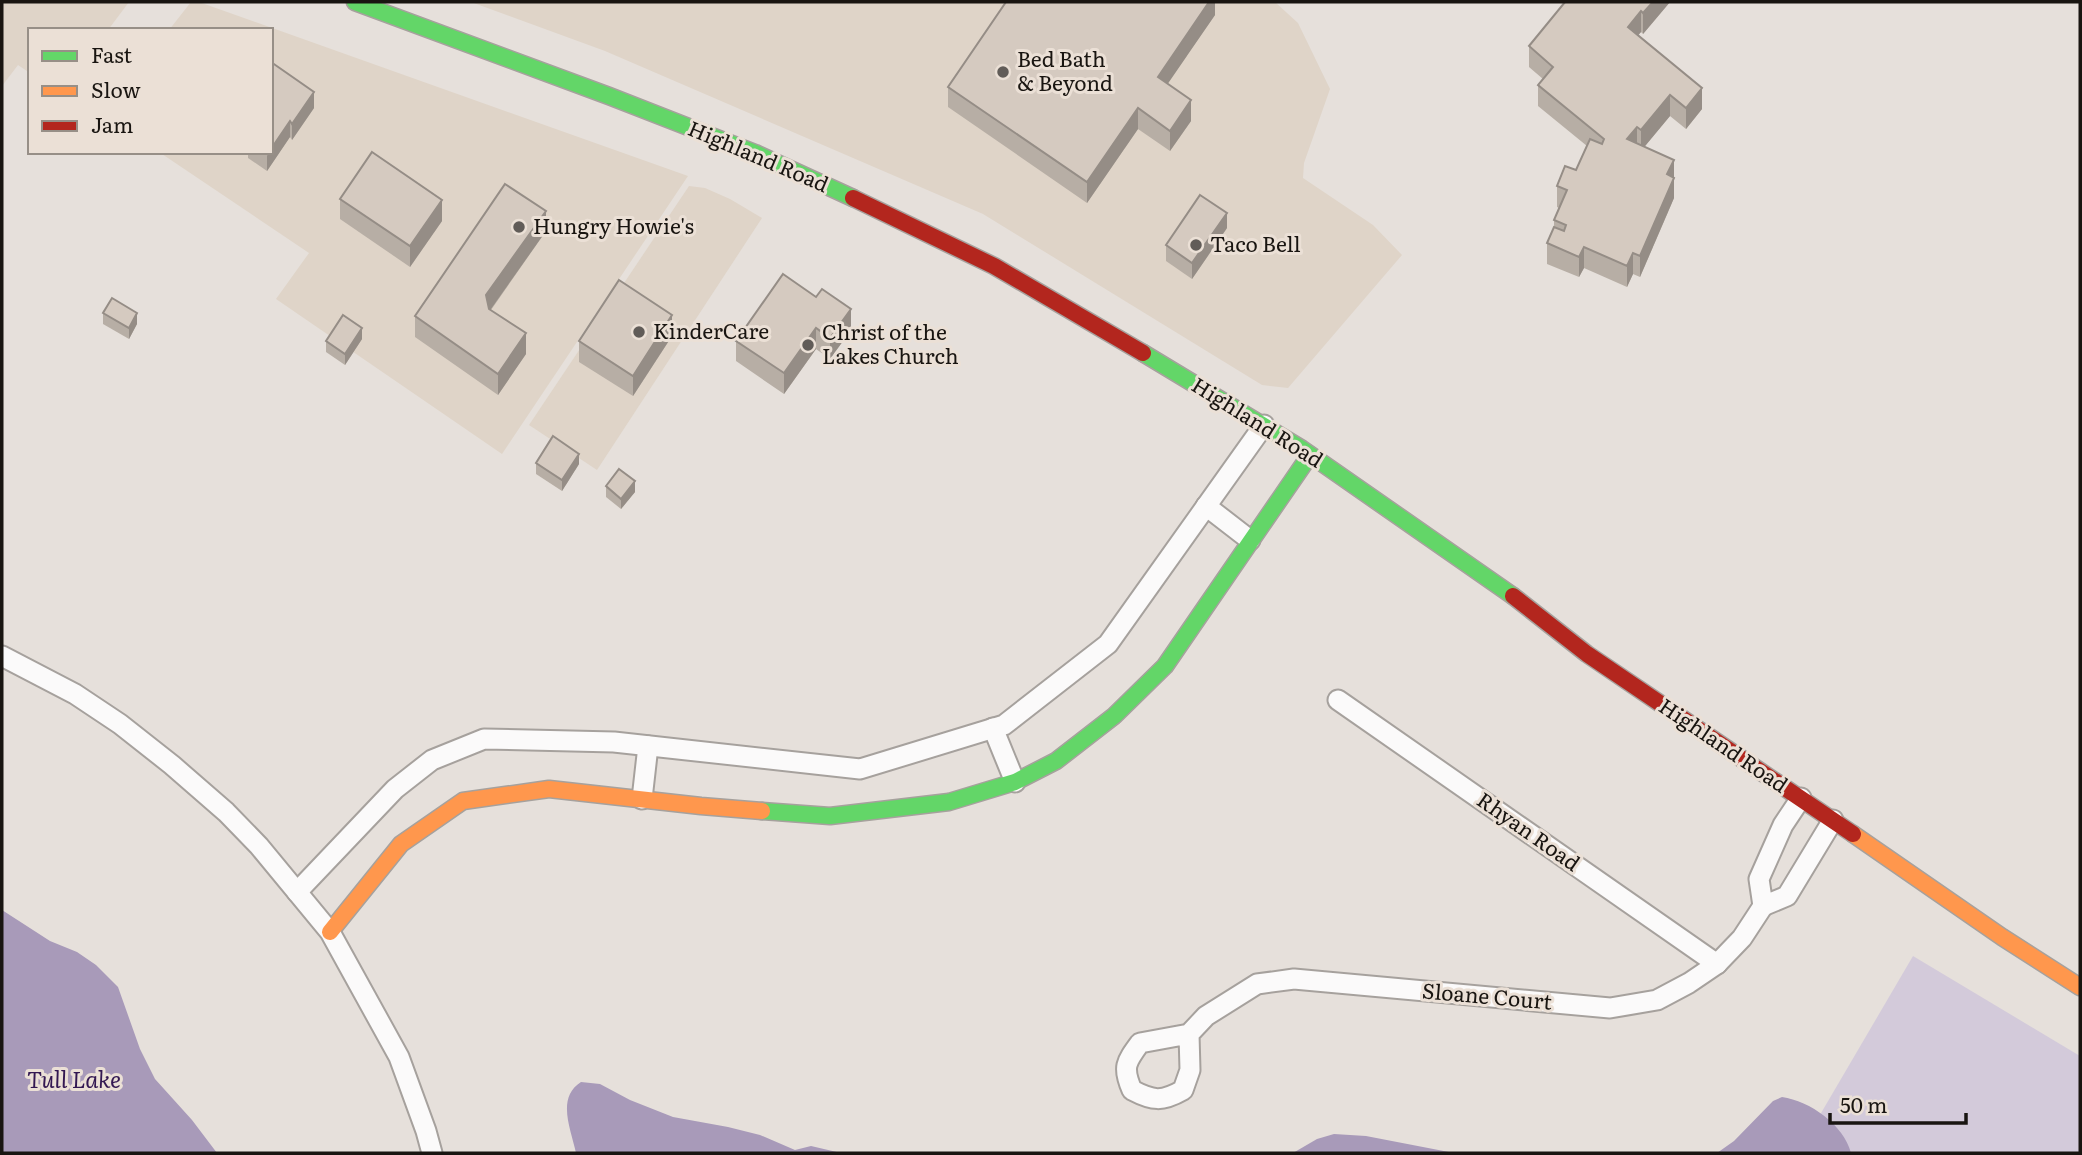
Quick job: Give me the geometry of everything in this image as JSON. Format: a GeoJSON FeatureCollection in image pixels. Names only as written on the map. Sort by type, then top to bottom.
{"type":"FeatureCollection","features":[{"type":"Feature","properties":{"kind":"main road","name":"Highland Road"},"geometry":{"type":"LineString","coordinates":[[355,2],[746,150],[937,237],[1025,284],[1310,455],[1519,600],[1587,654],[2002,937],[2080,987]]}},
{"type":"Feature","properties":{"kind":"main road"},"geometry":{"type":"LineString","coordinates":[[330,932],[401,844],[463,800],[549,789],[830,816],[950,802],[1015,782],[1056,761],[1114,716],[1165,666],[1310,455]]}},
{"type":"Feature","properties":{"kind":"street"},"geometry":{"type":"LineString","coordinates":[[297,892],[395,789],[432,760],[484,739],[614,742],[860,769],[1004,725],[1108,644],[1264,425]]}},
{"type":"Feature","properties":{"kind":"street"},"geometry":{"type":"LineString","coordinates":[[1206,506],[1250,540]]}},
{"type":"Feature","properties":{"kind":"street"},"geometry":{"type":"LineString","coordinates":[[2,656],[75,694],[120,724],[226,812],[259,846],[330,932],[399,1057],[432,1153]]}},
{"type":"Feature","properties":{"kind":"street","name":"Rhyan Road"},"geometry":{"type":"LineString","coordinates":[[1338,700],[1717,964]]}},
{"type":"Feature","properties":{"kind":"street"},"geometry":{"type":"LineString","coordinates":[[993,728],[1015,782]]}},
{"type":"Feature","properties":{"kind":"street"},"geometry":{"type":"LineString","coordinates":[[642,799],[648,746]]}},
{"type":"Feature","properties":{"kind":"street"},"geometry":{"type":"LineString","coordinates":[[1763,906],[1759,879],[1783,825],[1801,798]]}},
{"type":"Feature","properties":{"kind":"street","name":"Sloane Court"},"geometry":{"type":"LineString","coordinates":[[1189,1034],[1206,1016],[1257,984],[1294,979],[1610,1008],[1657,1000],[1689,984],[1717,964],[1742,938],[1763,906],[1787,896],[1833,820]]}},
{"type":"Feature","properties":{"kind":"shaded area"},"geometry":{"type":"Polygon","coordinates":[[[2,2],[129,2],[110,28],[28,28],[28,72],[18,65],[2,86],[2,2]]]}},
{"type":"Feature","properties":{"kind":"shaded area"},"geometry":{"type":"Polygon","coordinates":[[[191,2],[199,2],[272,28],[171,28],[191,2]]]}},
{"type":"Feature","properties":{"kind":"shaded area"},"geometry":{"type":"Polygon","coordinates":[[[471,2],[1275,2],[1298,23],[1330,89],[1304,163],[1303,178],[1373,225],[1402,255],[1288,388],[1262,385],[983,214],[605,51],[471,2]]]}},
{"type":"Feature","properties":{"kind":"shaded area"},"geometry":{"type":"Polygon","coordinates":[[[273,28],[688,176],[502,454],[276,299],[309,253],[162,154],[273,154],[273,28]]]}},
{"type":"Feature","properties":{"kind":"shaded area","name":"KinderCare"},"geometry":{"type":"Polygon","coordinates":[[[689,186],[705,188],[762,218],[597,470],[529,425],[689,186]]]}},
{"type":"Feature","properties":{"kind":"shaded area"},"geometry":{"type":"Polygon","coordinates":[[[1913,956],[2080,1056],[2080,1153],[1800,1153],[1913,956]]]}},
{"type":"Feature","properties":{"kind":"water","name":"Tull Lake"},"geometry":{"type":"Polygon","coordinates":[[[2,910],[50,941],[77,952],[96,965],[118,987],[140,1049],[155,1079],[217,1153],[2,1153],[2,910]]]}},
{"type":"Feature","properties":{"kind":"water"},"geometry":{"type":"Polygon","coordinates":[[[581,1082],[600,1084],[630,1100],[673,1117],[760,1135],[795,1150],[811,1146],[841,1153],[576,1153],[567,1105],[573,1089],[581,1082]]]}},
{"type":"Feature","properties":{"kind":"water"},"geometry":{"type":"Polygon","coordinates":[[[1782,1097],[1793,1099],[1824,1116],[1841,1133],[1851,1153],[1717,1153],[1734,1141],[1773,1101],[1782,1097]]]}},
{"type":"Feature","properties":{"kind":"water"},"geometry":{"type":"Polygon","coordinates":[[[1334,1134],[1366,1136],[1454,1153],[1293,1153],[1317,1139],[1334,1134]]]}},
{"type":"Feature","properties":{"kind":"building"},"geometry":{"type":"Polygon","coordinates":[[[1006,2],[1209,2],[1158,77],[1191,100],[1170,131],[1138,108],[1087,182],[948,87],[1006,2]]]}},
{"type":"Feature","properties":{"kind":"building"},"geometry":{"type":"Polygon","coordinates":[[[1565,2],[1653,2],[1643,13],[1641,11],[1628,27],[1702,88],[1686,108],[1670,95],[1641,130],[1637,127],[1627,139],[1674,160],[1667,174],[1674,178],[1640,256],[1633,253],[1627,266],[1584,247],[1579,257],[1547,243],[1554,227],[1564,231],[1566,225],[1554,220],[1567,190],[1557,186],[1565,166],[1576,170],[1590,139],[1602,144],[1604,139],[1538,85],[1553,67],[1529,46],[1565,2]]]}},
{"type":"Feature","properties":{"kind":"building"},"geometry":{"type":"Polygon","coordinates":[[[273,63],[314,92],[292,124],[290,121],[273,146],[273,63]]]}},
{"type":"Feature","properties":{"kind":"building"},"geometry":{"type":"Polygon","coordinates":[[[372,152],[442,200],[410,246],[340,199],[372,152]]]}},
{"type":"Feature","properties":{"kind":"building"},"geometry":{"type":"Polygon","coordinates":[[[505,184],[546,211],[486,295],[489,309],[526,333],[498,374],[415,316],[505,184]]]}},
{"type":"Feature","properties":{"kind":"building"},"geometry":{"type":"Polygon","coordinates":[[[1200,195],[1227,213],[1192,263],[1166,245],[1200,195]]]}},
{"type":"Feature","properties":{"kind":"building"},"geometry":{"type":"Polygon","coordinates":[[[783,274],[816,297],[822,289],[851,309],[830,338],[816,328],[784,373],[736,341],[783,274]]]}},
{"type":"Feature","properties":{"kind":"building"},"geometry":{"type":"Polygon","coordinates":[[[619,280],[672,315],[633,376],[579,341],[619,280]]]}},
{"type":"Feature","properties":{"kind":"building"},"geometry":{"type":"Polygon","coordinates":[[[112,298],[137,313],[129,328],[103,313],[112,298]]]}},
{"type":"Feature","properties":{"kind":"building"},"geometry":{"type":"Polygon","coordinates":[[[343,315],[362,328],[345,354],[326,341],[343,315]]]}},
{"type":"Feature","properties":{"kind":"building"},"geometry":{"type":"Polygon","coordinates":[[[553,436],[579,454],[562,480],[536,463],[553,436]]]}},
{"type":"Feature","properties":{"kind":"building"},"geometry":{"type":"Polygon","coordinates":[[[619,469],[635,481],[621,499],[606,486],[619,469]]]}},
{"type":"Feature","properties":{"kind":"traffic: fast"},"geometry":{"type":"LineString","coordinates":[[355,2],[755,153],[853,198]]}},
{"type":"Feature","properties":{"kind":"traffic: fast"},"geometry":{"type":"LineString","coordinates":[[1143,353],[1302,449],[1513,596]]}},
{"type":"Feature","properties":{"kind":"traffic: fast"},"geometry":{"type":"LineString","coordinates":[[762,811],[830,816],[949,802],[1015,782],[1056,761],[1114,716],[1165,666],[1310,455]]}},
{"type":"Feature","properties":{"kind":"traffic: slow"},"geometry":{"type":"LineString","coordinates":[[330,932],[401,844],[463,801],[549,789],[762,811]]}},
{"type":"Feature","properties":{"kind":"traffic: slow"},"geometry":{"type":"LineString","coordinates":[[1853,834],[2002,937],[2080,987]]}},
{"type":"Feature","properties":{"kind":"traffic: jam"},"geometry":{"type":"LineString","coordinates":[[853,198],[994,266],[1143,353]]}},
{"type":"Feature","properties":{"kind":"traffic: jam"},"geometry":{"type":"LineString","coordinates":[[1513,596],[1587,654],[1853,834]]}},
{"type":"Feature","properties":{"kind":"place","name":"Bed Bath & Beyond"},"geometry":{"type":"Point","coordinates":[1003,72]}},
{"type":"Feature","properties":{"kind":"place","name":"Hungry Howie's"},"geometry":{"type":"Point","coordinates":[519,227]}},
{"type":"Feature","properties":{"kind":"place","name":"Taco Bell"},"geometry":{"type":"Point","coordinates":[1196,245]}},
{"type":"Feature","properties":{"kind":"place","name":"KinderCare"},"geometry":{"type":"Point","coordinates":[639,332]}},
{"type":"Feature","properties":{"kind":"place","name":"Christ of the Lakes Church"},"geometry":{"type":"Point","coordinates":[808,345]}}]}
